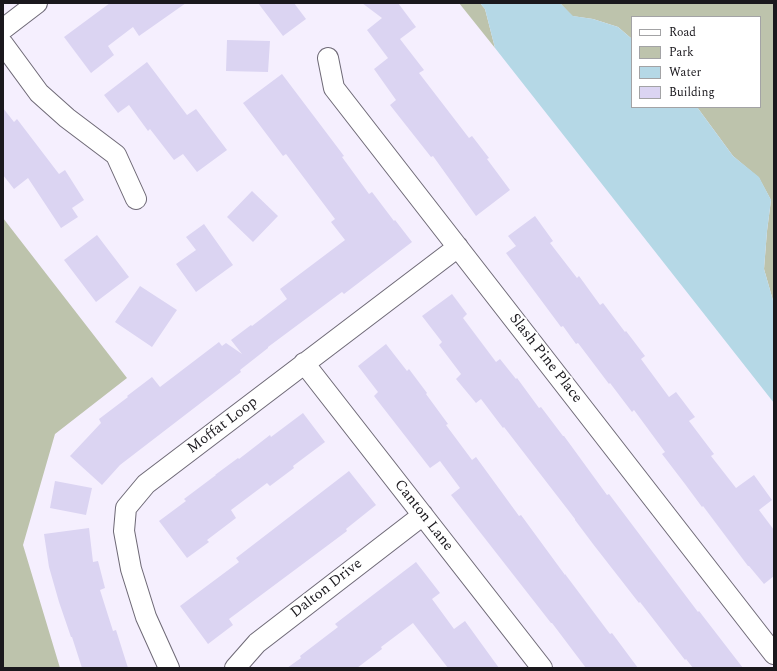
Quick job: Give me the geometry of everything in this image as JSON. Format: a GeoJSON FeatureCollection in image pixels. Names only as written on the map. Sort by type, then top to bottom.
{"type":"FeatureCollection","features":[{"type":"Feature","properties":{"kind":"street"},"geometry":{"type":"LineString","coordinates":[[3,30],[37,3]]}},
{"type":"Feature","properties":{"kind":"street"},"geometry":{"type":"LineString","coordinates":[[3,44],[39,93],[67,118],[116,155],[136,199]]}},
{"type":"Feature","properties":{"kind":"street","name":"Slash Pine Place"},"geometry":{"type":"LineString","coordinates":[[328,58],[334,88],[774,654]]}},
{"type":"Feature","properties":{"kind":"street","name":"Moffat Loop"},"geometry":{"type":"LineString","coordinates":[[169,668],[146,617],[131,569],[124,531],[126,508],[146,484],[458,247]]}},
{"type":"Feature","properties":{"kind":"street","name":"Canton Lane"},"geometry":{"type":"LineString","coordinates":[[304,364],[542,668]]}},
{"type":"Feature","properties":{"kind":"street","name":"Dalton Drive"},"geometry":{"type":"LineString","coordinates":[[235,668],[257,644],[423,515]]}},
{"type":"Feature","properties":{"kind":"green space"},"geometry":{"type":"Polygon","coordinates":[[[459,3],[480,3],[485,9],[495,48],[459,3]]]}},
{"type":"Feature","properties":{"kind":"green space"},"geometry":{"type":"Polygon","coordinates":[[[560,3],[774,3],[774,304],[764,269],[771,200],[759,178],[733,156],[698,108],[761,108],[761,16],[631,16],[631,38],[618,27],[593,19],[572,16],[560,3]]]}},
{"type":"Feature","properties":{"kind":"green space"},"geometry":{"type":"Polygon","coordinates":[[[3,218],[127,378],[55,434],[23,545],[60,668],[3,668],[3,218]]]}},
{"type":"Feature","properties":{"kind":"water"},"geometry":{"type":"Polygon","coordinates":[[[480,3],[560,3],[573,16],[593,19],[618,27],[631,38],[631,108],[698,108],[733,156],[759,177],[771,200],[764,269],[774,304],[774,403],[495,48],[485,9],[480,3]]]}},
{"type":"Feature","properties":{"kind":"building"},"geometry":{"type":"Polygon","coordinates":[[[110,3],[186,3],[139,36],[133,27],[108,46],[114,55],[91,73],[64,37],[110,3]]]}},
{"type":"Feature","properties":{"kind":"building"},"geometry":{"type":"Polygon","coordinates":[[[258,3],[294,3],[306,19],[283,36],[258,3]]]}},
{"type":"Feature","properties":{"kind":"building"},"geometry":{"type":"Polygon","coordinates":[[[362,3],[398,3],[416,27],[400,39],[424,70],[419,73],[469,138],[472,136],[489,158],[487,159],[510,190],[476,216],[433,156],[431,157],[390,105],[396,100],[374,69],[388,58],[367,30],[382,18],[362,3]]]}},
{"type":"Feature","properties":{"kind":"building"},"geometry":{"type":"Polygon","coordinates":[[[227,40],[270,41],[268,72],[226,71],[227,40]]]}},
{"type":"Feature","properties":{"kind":"building"},"geometry":{"type":"Polygon","coordinates":[[[147,62],[187,115],[196,109],[227,150],[197,172],[183,154],[174,160],[150,129],[148,131],[129,105],[118,113],[104,95],[147,62]]]}},
{"type":"Feature","properties":{"kind":"building"},"geometry":{"type":"Polygon","coordinates":[[[282,74],[344,156],[342,157],[369,194],[372,192],[412,242],[344,294],[342,292],[268,347],[240,370],[241,372],[120,465],[102,485],[70,456],[101,423],[99,419],[152,377],[160,387],[219,342],[222,346],[226,343],[242,354],[231,340],[287,299],[280,289],[345,240],[331,222],[335,219],[286,154],[283,156],[243,103],[282,74]]]}},
{"type":"Feature","properties":{"kind":"building"},"geometry":{"type":"Polygon","coordinates":[[[3,108],[14,122],[17,119],[59,174],[65,170],[84,200],[72,208],[78,217],[61,228],[28,178],[14,189],[3,175],[3,108]]]}},
{"type":"Feature","properties":{"kind":"building"},"geometry":{"type":"Polygon","coordinates":[[[252,191],[278,216],[253,242],[227,217],[252,191]]]}},
{"type":"Feature","properties":{"kind":"building"},"geometry":{"type":"Polygon","coordinates":[[[535,216],[553,241],[550,243],[577,278],[579,276],[600,305],[603,303],[645,356],[641,359],[669,397],[676,392],[695,417],[689,421],[714,454],[711,456],[736,488],[754,475],[772,500],[759,510],[774,530],[774,576],[764,584],[748,566],[662,454],[665,452],[634,410],[632,412],[578,343],[576,344],[563,326],[561,327],[506,253],[516,246],[508,236],[535,216]]]}},
{"type":"Feature","properties":{"kind":"building"},"geometry":{"type":"Polygon","coordinates":[[[204,224],[233,265],[196,292],[176,264],[196,250],[186,237],[204,224]]]}},
{"type":"Feature","properties":{"kind":"building"},"geometry":{"type":"Polygon","coordinates":[[[97,235],[129,277],[96,302],[64,260],[97,235]]]}},
{"type":"Feature","properties":{"kind":"building"},"geometry":{"type":"Polygon","coordinates":[[[140,286],[177,310],[152,347],[115,322],[140,286]]]}},
{"type":"Feature","properties":{"kind":"building"},"geometry":{"type":"Polygon","coordinates":[[[452,294],[467,314],[463,318],[496,362],[500,359],[516,379],[517,378],[539,408],[541,407],[607,495],[609,494],[698,612],[699,611],[743,668],[693,668],[686,659],[685,660],[593,544],[504,427],[503,428],[481,399],[476,403],[456,379],[461,374],[439,345],[442,342],[422,316],[452,294]]]}},
{"type":"Feature","properties":{"kind":"building"},"geometry":{"type":"Polygon","coordinates":[[[386,344],[407,371],[409,369],[427,393],[426,394],[448,424],[446,425],[472,460],[476,457],[519,516],[521,515],[610,634],[612,633],[638,668],[586,668],[451,495],[460,488],[440,461],[430,468],[374,396],[378,392],[358,366],[386,344]]]}},
{"type":"Feature","properties":{"kind":"building"},"geometry":{"type":"Polygon","coordinates":[[[303,413],[325,442],[293,466],[294,468],[270,486],[267,483],[231,510],[236,518],[207,540],[209,542],[187,558],[159,521],[186,501],[184,499],[215,475],[303,413]]]}},
{"type":"Feature","properties":{"kind":"building"},"geometry":{"type":"Polygon","coordinates":[[[349,471],[376,505],[346,529],[347,531],[229,619],[233,625],[208,644],[180,606],[239,562],[236,558],[349,471]]]}},
{"type":"Feature","properties":{"kind":"building"},"geometry":{"type":"Polygon","coordinates":[[[55,481],[92,488],[86,515],[50,508],[55,481]]]}},
{"type":"Feature","properties":{"kind":"building"},"geometry":{"type":"Polygon","coordinates":[[[89,528],[93,562],[98,561],[105,588],[100,590],[113,631],[116,630],[128,668],[82,668],[59,602],[49,567],[44,534],[89,528]]]}},
{"type":"Feature","properties":{"kind":"building"},"geometry":{"type":"Polygon","coordinates":[[[416,562],[440,593],[432,599],[454,629],[465,621],[499,668],[448,668],[413,623],[381,647],[382,649],[357,668],[287,668],[301,658],[300,656],[338,627],[335,624],[416,562]]]}}]}
